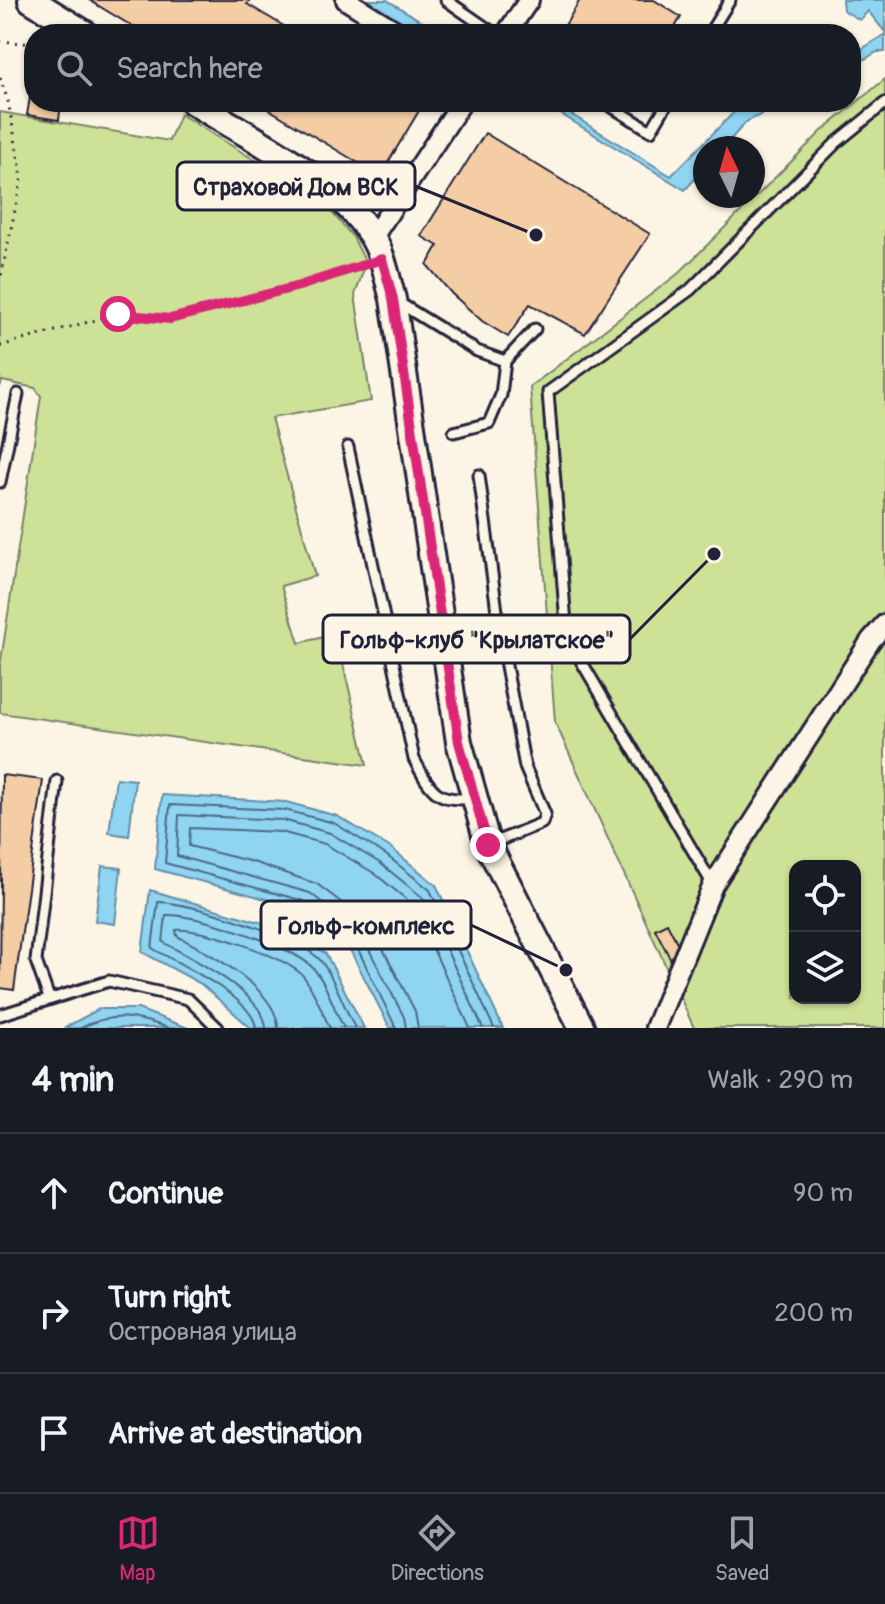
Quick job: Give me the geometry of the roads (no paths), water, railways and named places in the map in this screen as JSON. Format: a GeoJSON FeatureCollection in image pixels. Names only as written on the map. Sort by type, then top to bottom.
{"type":"FeatureCollection","features":[{"type":"Feature","properties":{"kind":"street"},"geometry":{"type":"LineString","coordinates":[[31,0],[70,24]]}},
{"type":"Feature","properties":{"kind":"street"},"geometry":{"type":"LineString","coordinates":[[346,0],[385,24]]}},
{"type":"Feature","properties":{"kind":"street"},"geometry":{"type":"LineString","coordinates":[[513,24],[529,0]]}},
{"type":"Feature","properties":{"kind":"street"},"geometry":{"type":"LineString","coordinates":[[209,112],[326,186],[354,211],[377,248],[393,299],[459,742],[472,798],[488,845],[582,1028]]}},
{"type":"Feature","properties":{"kind":"street"},"geometry":{"type":"LineString","coordinates":[[377,248],[456,112]]}},
{"type":"Feature","properties":{"kind":"street"},"geometry":{"type":"LineString","coordinates":[[655,1028],[713,885],[871,640],[885,624]]}},
{"type":"Feature","properties":{"kind":"lane"},"geometry":{"type":"LineString","coordinates":[[446,0],[481,24]]}},
{"type":"Feature","properties":{"kind":"lane"},"geometry":{"type":"LineString","coordinates":[[715,24],[730,0]]}},
{"type":"Feature","properties":{"kind":"lane"},"geometry":{"type":"LineString","coordinates":[[713,885],[567,637],[548,392],[690,290],[836,143],[885,103]]}},
{"type":"Feature","properties":{"kind":"lane"},"geometry":{"type":"LineString","coordinates":[[620,112],[651,131],[662,112]]}},
{"type":"Feature","properties":{"kind":"lane"},"geometry":{"type":"LineString","coordinates":[[393,299],[477,351],[505,361]]}},
{"type":"Feature","properties":{"kind":"lane"},"geometry":{"type":"LineString","coordinates":[[454,432],[489,423],[501,395],[505,361],[535,329]]}},
{"type":"Feature","properties":{"kind":"lane"},"geometry":{"type":"LineString","coordinates":[[0,482],[18,394]]}},
{"type":"Feature","properties":{"kind":"lane"},"geometry":{"type":"LineString","coordinates":[[348,447],[414,759],[430,788],[451,801],[472,798]]}},
{"type":"Feature","properties":{"kind":"lane"},"geometry":{"type":"LineString","coordinates":[[479,475],[500,634],[525,767],[545,814],[542,823],[488,845]]}},
{"type":"Feature","properties":{"kind":"lane"},"geometry":{"type":"LineString","coordinates":[[49,998],[36,961],[57,781]]}},
{"type":"Feature","properties":{"kind":"lane"},"geometry":{"type":"LineString","coordinates":[[0,1015],[109,981],[188,999],[218,1028]]}},
{"type":"Feature","properties":{"kind":"water"},"geometry":{"type":"Polygon","coordinates":[[[363,0],[387,0],[426,24],[402,24],[363,0]]]}},
{"type":"Feature","properties":{"kind":"water"},"geometry":{"type":"Polygon","coordinates":[[[842,0],[885,0],[885,32],[868,11],[860,20],[843,10],[842,0]]]}},
{"type":"Feature","properties":{"kind":"water"},"geometry":{"type":"Polygon","coordinates":[[[885,34],[885,52],[877,52],[861,61],[861,50],[885,34]]]}},
{"type":"Feature","properties":{"kind":"water"},"geometry":{"type":"Polygon","coordinates":[[[557,112],[567,112],[671,176],[693,154],[693,181],[685,190],[557,112]]]}},
{"type":"Feature","properties":{"kind":"water"},"geometry":{"type":"Polygon","coordinates":[[[734,112],[766,112],[746,122],[734,136],[710,136],[734,112]]]}},
{"type":"Feature","properties":{"kind":"water"},"geometry":{"type":"Polygon","coordinates":[[[116,778],[135,780],[129,836],[109,833],[116,778]]]}},
{"type":"Feature","properties":{"kind":"water"},"geometry":{"type":"Polygon","coordinates":[[[162,795],[286,802],[337,816],[391,848],[436,885],[503,1028],[390,1028],[347,944],[299,908],[155,869],[162,795]]]}},
{"type":"Feature","properties":{"kind":"water"},"geometry":{"type":"Polygon","coordinates":[[[102,866],[121,868],[115,924],[95,921],[102,866]]]}},
{"type":"Feature","properties":{"kind":"water"},"geometry":{"type":"Polygon","coordinates":[[[150,890],[290,931],[326,954],[364,1028],[251,1028],[201,984],[142,952],[150,890]]]}},
{"type":"Feature","properties":{"kind":"water"},"geometry":{"type":"Polygon","coordinates":[[[99,1009],[138,1009],[188,1028],[64,1028],[99,1009]]]}},
{"type":"Feature","properties":{"kind":"place","name":"Страховой Дом ВСК"},"geometry":{"type":"Point","coordinates":[536,235]}},
{"type":"Feature","properties":{"kind":"place","name":"Гольф-клуб \"Крылатское\""},"geometry":{"type":"Point","coordinates":[714,554]}},
{"type":"Feature","properties":{"kind":"place","name":"Гольф-комплекс"},"geometry":{"type":"Point","coordinates":[566,970]}}]}
